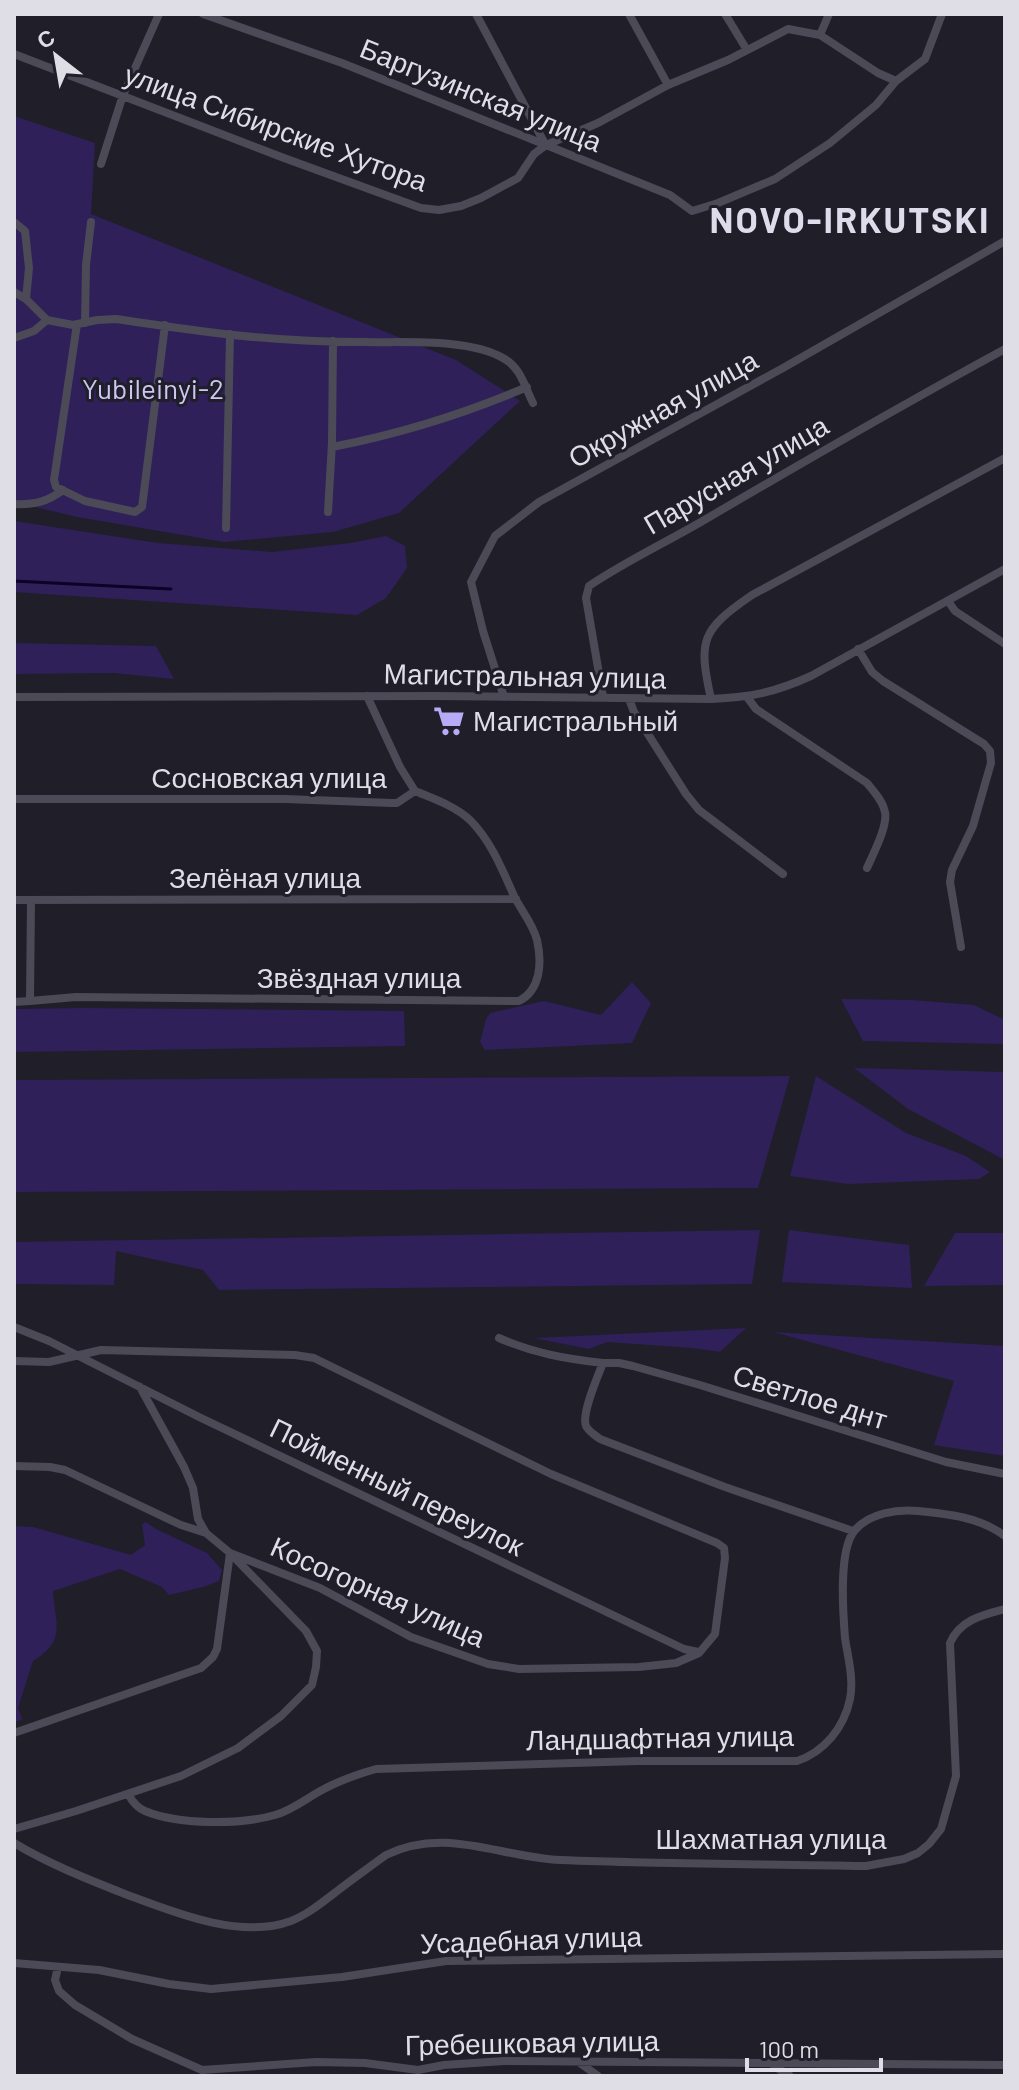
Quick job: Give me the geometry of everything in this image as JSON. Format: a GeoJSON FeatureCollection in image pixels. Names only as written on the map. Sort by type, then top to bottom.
{"type":"FeatureCollection","features":[{"type":"Feature","properties":{"kind":"street"},"geometry":{"type":"LineString","coordinates":[[101,164],[123,95],[159,14]]}},
{"type":"Feature","properties":{"kind":"street","name":"Баргузинская улица"},"geometry":{"type":"LineString","coordinates":[[203,14],[342,63],[546,145],[670,195],[692,211],[775,179],[830,143],[876,105],[896,81]]}},
{"type":"Feature","properties":{"kind":"street"},"geometry":{"type":"LineString","coordinates":[[476,14],[546,145]]}},
{"type":"Feature","properties":{"kind":"street"},"geometry":{"type":"LineString","coordinates":[[629,14],[668,85]]}},
{"type":"Feature","properties":{"kind":"street"},"geometry":{"type":"LineString","coordinates":[[725,14],[747,50]]}},
{"type":"Feature","properties":{"kind":"street"},"geometry":{"type":"LineString","coordinates":[[829,14],[820,35],[878,73],[896,81],[925,59],[942,14]]}},
{"type":"Feature","properties":{"kind":"street","name":"улица Сибирские Хутора"},"geometry":{"type":"LineString","coordinates":[[14,54],[284,158],[421,208],[439,210],[481,198],[518,178],[534,154],[546,145],[598,123],[668,85],[728,60],[788,29],[820,35]]}},
{"type":"Feature","properties":{"kind":"street"},"geometry":{"type":"LineString","coordinates":[[14,222],[25,231],[29,268],[26,299]]}},
{"type":"Feature","properties":{"kind":"street"},"geometry":{"type":"LineString","coordinates":[[91,222],[81,324],[54,480],[56,487],[85,501],[135,512],[142,507],[165,325]]}},
{"type":"Feature","properties":{"kind":"street","name":"Окружная улица"},"geometry":{"type":"LineString","coordinates":[[504,697],[471,582],[495,536],[539,502],[1005,241]]}},
{"type":"Feature","properties":{"kind":"street"},"geometry":{"type":"LineString","coordinates":[[14,292],[26,299],[47,320],[81,324],[116,319],[230,334],[333,341],[423,342],[483,349],[514,366],[533,403]]}},
{"type":"Feature","properties":{"kind":"street"},"geometry":{"type":"LineString","coordinates":[[14,338],[34,331],[47,320]]}},
{"type":"Feature","properties":{"kind":"street"},"geometry":{"type":"LineString","coordinates":[[226,528],[230,334]]}},
{"type":"Feature","properties":{"kind":"street"},"geometry":{"type":"LineString","coordinates":[[328,512],[333,341]]}},
{"type":"Feature","properties":{"kind":"street","name":"Парусная улица"},"geometry":{"type":"LineString","coordinates":[[603,697],[586,598],[589,586],[864,426],[1005,349]]}},
{"type":"Feature","properties":{"kind":"street"},"geometry":{"type":"LineString","coordinates":[[332,447],[451,417],[527,387]]}},
{"type":"Feature","properties":{"kind":"street"},"geometry":{"type":"LineString","coordinates":[[711,699],[703,650],[721,616],[752,595],[1005,458]]}},
{"type":"Feature","properties":{"kind":"street"},"geometry":{"type":"LineString","coordinates":[[14,504],[42,502],[63,490]]}},
{"type":"Feature","properties":{"kind":"street","name":"Магистральная улица"},"geometry":{"type":"LineString","coordinates":[[14,697],[747,697],[779,690],[811,676],[1005,569]]}},
{"type":"Feature","properties":{"kind":"street"},"geometry":{"type":"LineString","coordinates":[[948,601],[955,611],[1005,644]]}},
{"type":"Feature","properties":{"kind":"street"},"geometry":{"type":"LineString","coordinates":[[858,649],[872,672],[883,681],[984,744],[990,751],[991,763],[973,826],[952,870],[950,882],[961,947]]}},
{"type":"Feature","properties":{"kind":"street","name":"Сосновская улица"},"geometry":{"type":"LineString","coordinates":[[14,799],[285,799],[397,803],[415,791],[400,767],[367,696]]}},
{"type":"Feature","properties":{"kind":"street"},"geometry":{"type":"LineString","coordinates":[[747,697],[756,709],[867,783],[880,799],[886,814],[867,868]]}},
{"type":"Feature","properties":{"kind":"street"},"geometry":{"type":"LineString","coordinates":[[629,699],[634,712],[699,810],[783,874]]}},
{"type":"Feature","properties":{"kind":"street","name":"Звёздная улица"},"geometry":{"type":"LineString","coordinates":[[14,1002],[76,997],[519,1001],[533,992],[539,970],[537,940],[499,863],[483,836],[468,819],[453,807],[415,791]]}},
{"type":"Feature","properties":{"kind":"street","name":"Зелёная улица"},"geometry":{"type":"LineString","coordinates":[[14,900],[516,899]]}},
{"type":"Feature","properties":{"kind":"street"},"geometry":{"type":"LineString","coordinates":[[30,1001],[31,900]]}},
{"type":"Feature","properties":{"kind":"street","name":"Пойменный переулок"},"geometry":{"type":"LineString","coordinates":[[14,1327],[49,1341],[684,1649],[699,1653]]}},
{"type":"Feature","properties":{"kind":"street","name":"Светлое днт"},"geometry":{"type":"LineString","coordinates":[[499,1338],[538,1353],[633,1366],[946,1462],[1005,1474]]}},
{"type":"Feature","properties":{"kind":"street"},"geometry":{"type":"LineString","coordinates":[[14,1361],[49,1362],[101,1350],[314,1358],[551,1474],[724,1548],[715,1634],[699,1653]]}},
{"type":"Feature","properties":{"kind":"street"},"geometry":{"type":"LineString","coordinates":[[603,1363],[585,1417],[586,1426],[600,1439],[853,1531],[865,1521],[888,1512],[912,1510],[962,1517],[993,1527],[1005,1536]]}},
{"type":"Feature","properties":{"kind":"street"},"geometry":{"type":"LineString","coordinates":[[14,1829],[181,1776],[238,1748],[281,1716],[312,1685],[317,1651],[306,1631],[230,1553],[206,1533],[198,1519],[193,1488],[184,1467],[140,1387]]}},
{"type":"Feature","properties":{"kind":"street"},"geometry":{"type":"LineString","coordinates":[[14,1466],[65,1470],[181,1525],[206,1533]]}},
{"type":"Feature","properties":{"kind":"street","name":"Ландшафтная улица"},"geometry":{"type":"LineString","coordinates":[[128,1794],[143,1811],[175,1819],[224,1822],[277,1815],[348,1777],[376,1769],[638,1761],[797,1761],[811,1756],[835,1733],[850,1697],[842,1589],[853,1531]]}},
{"type":"Feature","properties":{"kind":"street"},"geometry":{"type":"LineString","coordinates":[[14,1733],[201,1668],[217,1649],[230,1553]]}},
{"type":"Feature","properties":{"kind":"street","name":"Косогорная улица"},"geometry":{"type":"LineString","coordinates":[[230,1553],[320,1588],[411,1637],[488,1664],[519,1669],[639,1667],[676,1663],[699,1653]]}},
{"type":"Feature","properties":{"kind":"street","name":"Шахматная улица"},"geometry":{"type":"LineString","coordinates":[[14,1843],[82,1878],[168,1910],[211,1923],[247,1926],[278,1924],[306,1914],[386,1855],[421,1843],[442,1841],[570,1860],[866,1866],[896,1861],[918,1853],[941,1829],[956,1776],[950,1643],[966,1623],[1005,1609]]}},
{"type":"Feature","properties":{"kind":"street","name":"Усадебная улица"},"geometry":{"type":"LineString","coordinates":[[14,1963],[99,1970],[211,1989],[342,1977],[446,1961],[1005,1954]]}},
{"type":"Feature","properties":{"kind":"street","name":"Гребешковая улица"},"geometry":{"type":"LineString","coordinates":[[58,1967],[55,1980],[59,1991],[75,2005],[132,2039],[202,2070],[328,2062],[365,2063],[419,2073],[444,2065],[504,2061],[1005,2065]]}},
{"type":"Feature","properties":{"kind":"street"},"geometry":{"type":"LineString","coordinates":[[580,2063],[598,2076]]}},
{"type":"Feature","properties":{"kind":"street"},"geometry":{"type":"LineString","coordinates":[[772,2064],[790,2076]]}},
{"type":"Feature","properties":{"kind":"green space","name":"Yubileinyi-2"},"geometry":{"type":"Polygon","coordinates":[[[14,116],[95,143],[91,214],[456,360],[520,401],[399,513],[333,532],[224,542],[77,517],[14,502],[14,116]]]}},
{"type":"Feature","properties":{"kind":"green space"},"geometry":{"type":"Polygon","coordinates":[[[14,521],[158,543],[272,552],[386,536],[405,546],[407,568],[386,598],[357,615],[14,592],[14,521]]]}},
{"type":"Feature","properties":{"kind":"green space"},"geometry":{"type":"Polygon","coordinates":[[[14,643],[156,646],[174,679],[114,673],[14,674],[14,643]]]}},
{"type":"Feature","properties":{"kind":"green space"},"geometry":{"type":"Polygon","coordinates":[[[632,982],[651,1003],[632,1043],[485,1050],[480,1042],[490,1013],[544,1001],[601,1015],[632,982]]]}},
{"type":"Feature","properties":{"kind":"green space"},"geometry":{"type":"Polygon","coordinates":[[[841,999],[974,1005],[1005,1020],[1005,1044],[863,1041],[841,999]]]}},
{"type":"Feature","properties":{"kind":"green space"},"geometry":{"type":"Polygon","coordinates":[[[14,1009],[404,1011],[405,1046],[14,1052],[14,1009]]]}},
{"type":"Feature","properties":{"kind":"green space"},"geometry":{"type":"Polygon","coordinates":[[[854,1068],[1005,1072],[1005,1160],[908,1109],[854,1068]]]}},
{"type":"Feature","properties":{"kind":"green space"},"geometry":{"type":"Polygon","coordinates":[[[790,1076],[758,1188],[14,1192],[14,1080],[790,1076]]]}},
{"type":"Feature","properties":{"kind":"green space"},"geometry":{"type":"Polygon","coordinates":[[[816,1076],[906,1133],[966,1156],[990,1172],[979,1179],[848,1184],[790,1176],[816,1076]]]}},
{"type":"Feature","properties":{"kind":"green space"},"geometry":{"type":"Polygon","coordinates":[[[760,1230],[752,1284],[219,1290],[203,1270],[116,1251],[114,1285],[14,1284],[14,1242],[760,1230]]]}},
{"type":"Feature","properties":{"kind":"green space"},"geometry":{"type":"Polygon","coordinates":[[[789,1230],[909,1245],[912,1288],[782,1282],[789,1230]]]}},
{"type":"Feature","properties":{"kind":"green space"},"geometry":{"type":"Polygon","coordinates":[[[955,1233],[1005,1233],[1005,1285],[924,1286],[955,1233]]]}},
{"type":"Feature","properties":{"kind":"green space"},"geometry":{"type":"Polygon","coordinates":[[[746,1328],[720,1352],[607,1342],[589,1349],[534,1338],[746,1328]]]}},
{"type":"Feature","properties":{"kind":"green space"},"geometry":{"type":"Polygon","coordinates":[[[773,1332],[1005,1346],[1005,1456],[934,1445],[954,1381],[773,1332]]]}},
{"type":"Feature","properties":{"kind":"green space"},"geometry":{"type":"Polygon","coordinates":[[[146,1522],[207,1553],[222,1570],[219,1581],[169,1595],[162,1587],[120,1569],[53,1591],[57,1622],[55,1638],[51,1646],[33,1661],[18,1708],[22,1719],[14,1723],[14,1526],[33,1527],[131,1555],[145,1545],[142,1524],[146,1522]]]}},
{"type":"Feature","properties":{"kind":"waterway"},"geometry":{"type":"LineString","coordinates":[[14,581],[171,589]]}},
{"type":"Feature","properties":{"kind":"place","name":"Магистральный"},"geometry":{"type":"Point","coordinates":[449,721]}},
{"type":"Feature","properties":{"kind":"district","name":"NOVO-IRKUTSKI"},"geometry":{"type":"Point","coordinates":[850,220]}}]}
